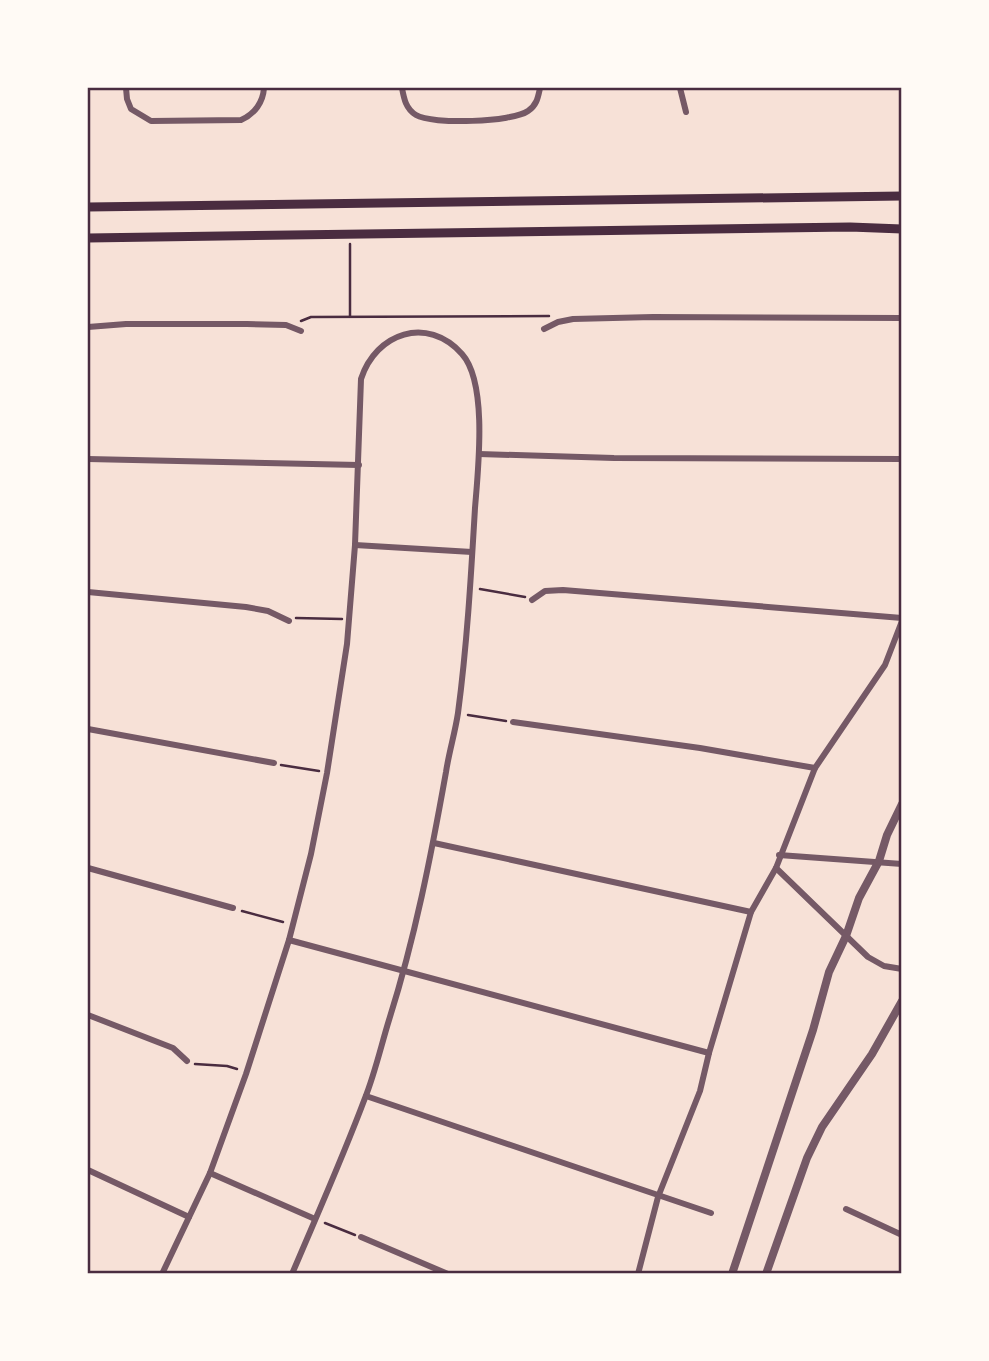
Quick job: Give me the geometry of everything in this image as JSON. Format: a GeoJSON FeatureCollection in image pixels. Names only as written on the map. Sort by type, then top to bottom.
{"type":"FeatureCollection","features":[{"type":"Feature","properties":{"kind":"main road"},"geometry":{"type":"LineString","coordinates":[[88,208],[901,196]]}},
{"type":"Feature","properties":{"kind":"main road"},"geometry":{"type":"LineString","coordinates":[[88,238],[850,227],[901,229]]}},
{"type":"Feature","properties":{"kind":"street"},"geometry":{"type":"LineString","coordinates":[[126,88],[131,109],[151,121],[241,120],[257,109],[264,88]]}},
{"type":"Feature","properties":{"kind":"street"},"geometry":{"type":"LineString","coordinates":[[402,88],[407,106],[421,118],[495,120],[509,119],[528,112],[534,106],[540,88]]}},
{"type":"Feature","properties":{"kind":"street"},"geometry":{"type":"LineString","coordinates":[[680,88],[686,112]]}},
{"type":"Feature","properties":{"kind":"street"},"geometry":{"type":"LineString","coordinates":[[544,329],[562,321],[653,317],[901,318]]}},
{"type":"Feature","properties":{"kind":"street"},"geometry":{"type":"LineString","coordinates":[[88,327],[181,323],[286,325],[302,331]]}},
{"type":"Feature","properties":{"kind":"street"},"geometry":{"type":"LineString","coordinates":[[162,1273],[210,1172],[246,1074],[289,940],[312,854],[327,773],[349,619],[359,465],[360,386],[363,372],[369,359],[384,345],[394,338],[416,332],[438,336],[463,355],[471,366],[478,410],[479,454],[470,588],[457,714],[434,843],[405,971],[366,1096],[292,1273]]}},
{"type":"Feature","properties":{"kind":"street"},"geometry":{"type":"LineString","coordinates":[[479,454],[614,458],[901,459]]}},
{"type":"Feature","properties":{"kind":"street"},"geometry":{"type":"LineString","coordinates":[[88,458],[359,465]]}},
{"type":"Feature","properties":{"kind":"street"},"geometry":{"type":"LineString","coordinates":[[355,545],[472,552]]}},
{"type":"Feature","properties":{"kind":"street"},"geometry":{"type":"LineString","coordinates":[[532,600],[545,591],[563,590],[901,620],[885,665],[815,768],[776,868],[751,912],[700,1091],[658,1197],[638,1273]]}},
{"type":"Feature","properties":{"kind":"street"},"geometry":{"type":"LineString","coordinates":[[88,592],[254,608],[289,621]]}},
{"type":"Feature","properties":{"kind":"street"},"geometry":{"type":"LineString","coordinates":[[513,722],[700,748],[815,768]]}},
{"type":"Feature","properties":{"kind":"street"},"geometry":{"type":"LineString","coordinates":[[88,729],[274,763]]}},
{"type":"Feature","properties":{"kind":"street"},"geometry":{"type":"LineString","coordinates":[[732,1273],[813,1030],[829,972],[846,936],[859,898],[879,861],[901,804]]}},
{"type":"Feature","properties":{"kind":"street"},"geometry":{"type":"LineString","coordinates":[[434,843],[751,912]]}},
{"type":"Feature","properties":{"kind":"street"},"geometry":{"type":"LineString","coordinates":[[779,855],[901,864]]}},
{"type":"Feature","properties":{"kind":"street"},"geometry":{"type":"LineString","coordinates":[[88,868],[233,908]]}},
{"type":"Feature","properties":{"kind":"street"},"geometry":{"type":"LineString","coordinates":[[776,868],[876,962],[901,969]]}},
{"type":"Feature","properties":{"kind":"street"},"geometry":{"type":"LineString","coordinates":[[289,940],[709,1054]]}},
{"type":"Feature","properties":{"kind":"street"},"geometry":{"type":"LineString","coordinates":[[766,1273],[807,1158],[822,1127],[872,1054],[901,1001]]}},
{"type":"Feature","properties":{"kind":"street"},"geometry":{"type":"LineString","coordinates":[[88,1015],[173,1048],[187,1061]]}},
{"type":"Feature","properties":{"kind":"street"},"geometry":{"type":"LineString","coordinates":[[366,1096],[711,1213]]}},
{"type":"Feature","properties":{"kind":"street"},"geometry":{"type":"LineString","coordinates":[[88,1170],[189,1217]]}},
{"type":"Feature","properties":{"kind":"street"},"geometry":{"type":"LineString","coordinates":[[210,1172],[315,1219]]}},
{"type":"Feature","properties":{"kind":"street"},"geometry":{"type":"LineString","coordinates":[[846,1209],[901,1235]]}},
{"type":"Feature","properties":{"kind":"street"},"geometry":{"type":"LineString","coordinates":[[361,1237],[449,1273]]}},
{"type":"Feature","properties":{"kind":"path"},"geometry":{"type":"LineString","coordinates":[[350,234],[350,316]]}},
{"type":"Feature","properties":{"kind":"path"},"geometry":{"type":"LineString","coordinates":[[295,327],[312,317],[350,316],[538,315],[551,316],[562,321]]}},
{"type":"Feature","properties":{"kind":"path"},"geometry":{"type":"LineString","coordinates":[[470,588],[532,600]]}},
{"type":"Feature","properties":{"kind":"path"},"geometry":{"type":"LineString","coordinates":[[289,621],[299,618],[349,619]]}},
{"type":"Feature","properties":{"kind":"path"},"geometry":{"type":"LineString","coordinates":[[457,714],[513,722]]}},
{"type":"Feature","properties":{"kind":"path"},"geometry":{"type":"LineString","coordinates":[[274,763],[327,773]]}},
{"type":"Feature","properties":{"kind":"path"},"geometry":{"type":"LineString","coordinates":[[233,908],[293,924]]}},
{"type":"Feature","properties":{"kind":"path"},"geometry":{"type":"LineString","coordinates":[[187,1061],[227,1066],[246,1074]]}},
{"type":"Feature","properties":{"kind":"path"},"geometry":{"type":"LineString","coordinates":[[315,1219],[361,1237]]}}]}
